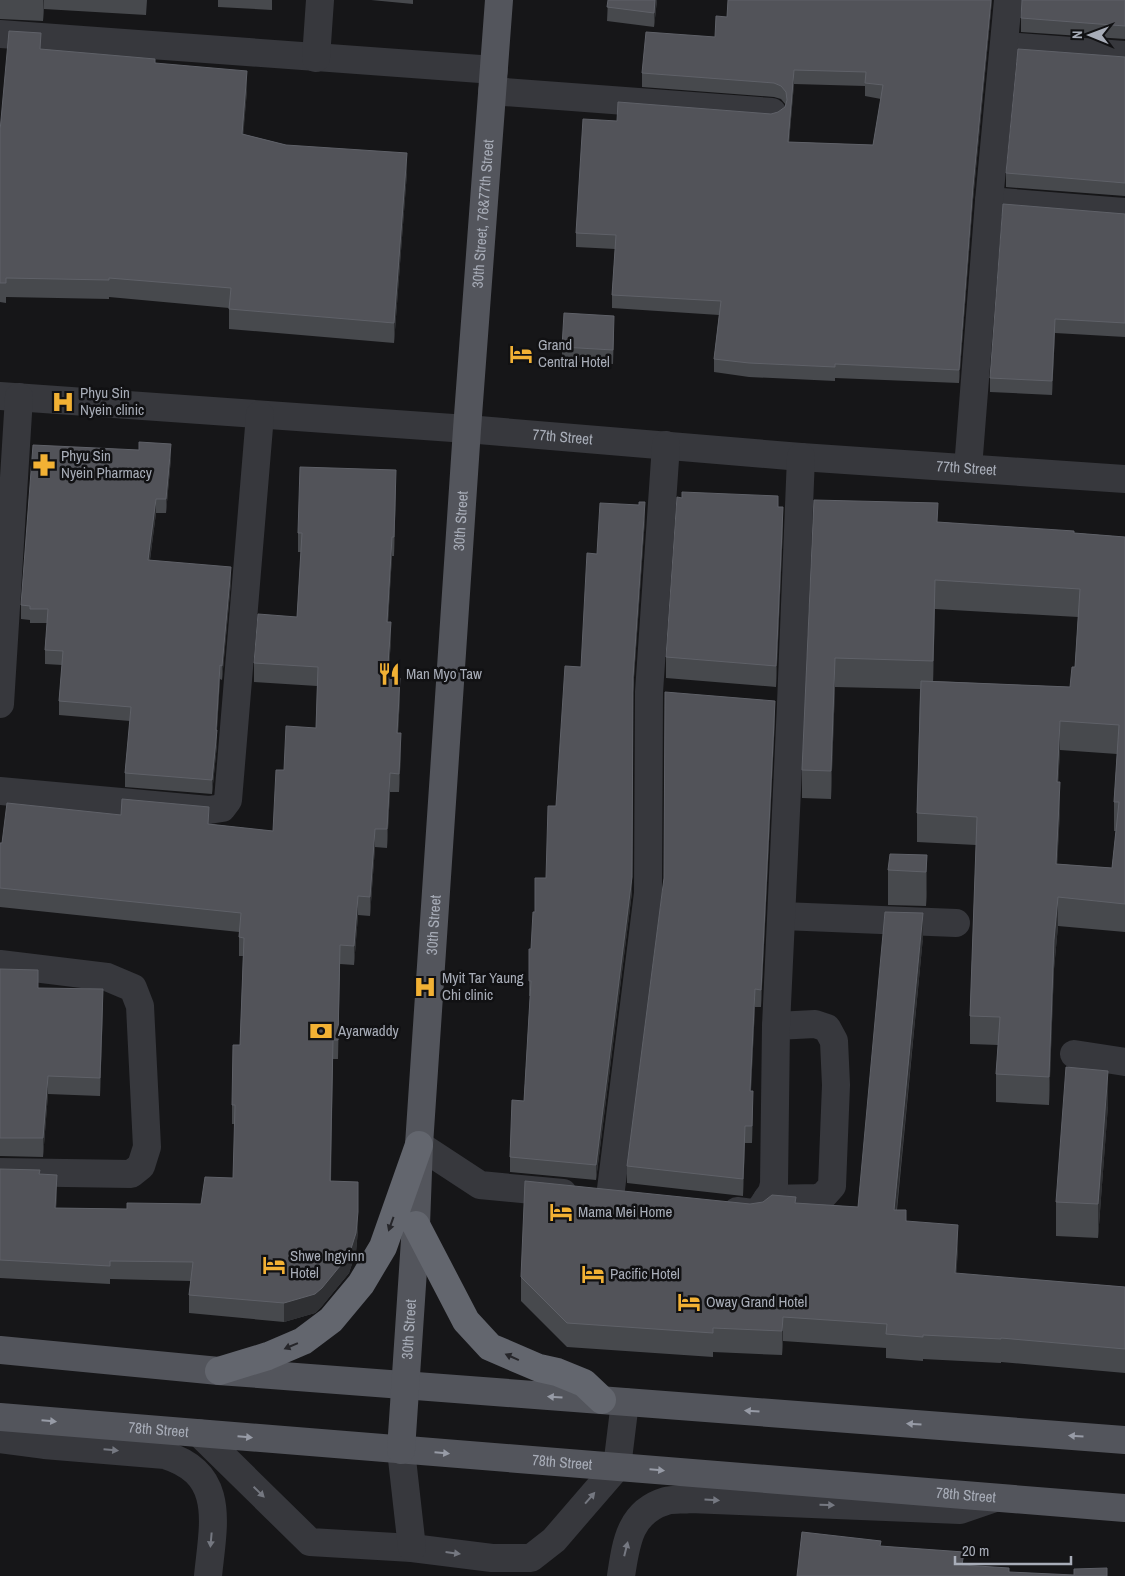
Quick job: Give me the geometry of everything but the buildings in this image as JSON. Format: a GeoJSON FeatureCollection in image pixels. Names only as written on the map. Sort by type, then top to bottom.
{"type":"FeatureCollection","features":[{"type":"Feature","properties":{"kind":"highway"},"geometry":{"type":"LineString","coordinates":[[219,1371],[268,1356],[303,1341],[331,1320],[361,1284],[382,1247],[419,1145]]}},
{"type":"Feature","properties":{"kind":"highway"},"geometry":{"type":"LineString","coordinates":[[416,1225],[466,1321],[490,1347],[531,1365],[557,1372],[584,1383],[614,1401]]}},
{"type":"Feature","properties":{"kind":"main road","name":"30th Street, 76&77th Street"},"geometry":{"type":"LineString","coordinates":[[467,429],[499,0]]}},
{"type":"Feature","properties":{"kind":"main road","name":"30th Street"},"geometry":{"type":"LineString","coordinates":[[401,1450],[416,1225],[419,1145],[467,429]]}},
{"type":"Feature","properties":{"kind":"main road"},"geometry":{"type":"LineString","coordinates":[[0,1350],[219,1371],[1125,1440]]}},
{"type":"Feature","properties":{"kind":"main road","name":"78th Street"},"geometry":{"type":"LineString","coordinates":[[0,1417],[1125,1508]]}},
{"type":"Feature","properties":{"kind":"street"},"geometry":{"type":"LineString","coordinates":[[316,58],[320,0]]}},
{"type":"Feature","properties":{"kind":"street"},"geometry":{"type":"LineString","coordinates":[[968,468],[989,201],[1008,0]]}},
{"type":"Feature","properties":{"kind":"street"},"geometry":{"type":"LineString","coordinates":[[0,34],[316,58],[772,112]]}},
{"type":"Feature","properties":{"kind":"street"},"geometry":{"type":"LineString","coordinates":[[1004,46],[1125,54]]}},
{"type":"Feature","properties":{"kind":"street"},"geometry":{"type":"LineString","coordinates":[[989,201],[1125,212]]}},
{"type":"Feature","properties":{"kind":"street"},"geometry":{"type":"LineString","coordinates":[[0,704],[10,396]]}},
{"type":"Feature","properties":{"kind":"street","name":"77th Street"},"geometry":{"type":"LineString","coordinates":[[10,396],[467,429],[801,457],[1125,479]]}},
{"type":"Feature","properties":{"kind":"street"},"geometry":{"type":"LineString","coordinates":[[0,791],[210,810],[222,808],[228,800],[260,415]]}},
{"type":"Feature","properties":{"kind":"street"},"geometry":{"type":"LineString","coordinates":[[610,1197],[648,894],[648,692],[666,445]]}},
{"type":"Feature","properties":{"kind":"street"},"geometry":{"type":"LineString","coordinates":[[714,1208],[752,1213],[759,1211],[772,1192],[774,1184],[776,1026],[801,457]]}},
{"type":"Feature","properties":{"kind":"street"},"geometry":{"type":"LineString","coordinates":[[648,692],[677,694]]}},
{"type":"Feature","properties":{"kind":"street"},"geometry":{"type":"LineString","coordinates":[[763,702],[791,704]]}},
{"type":"Feature","properties":{"kind":"street"},"geometry":{"type":"LineString","coordinates":[[782,916],[956,923]]}},
{"type":"Feature","properties":{"kind":"street"},"geometry":{"type":"LineString","coordinates":[[0,964],[107,977],[133,988],[140,1006],[147,1147],[141,1166],[131,1174],[0,1172]]}},
{"type":"Feature","properties":{"kind":"street"},"geometry":{"type":"LineString","coordinates":[[767,1199],[816,1198],[824,1195],[832,1186],[836,1085],[834,1041],[827,1028],[815,1024],[776,1026]]}},
{"type":"Feature","properties":{"kind":"street"},"geometry":{"type":"LineString","coordinates":[[1074,1054],[1125,1062]]}},
{"type":"Feature","properties":{"kind":"street"},"geometry":{"type":"LineString","coordinates":[[419,1145],[480,1185],[638,1200]]}},
{"type":"Feature","properties":{"kind":"street"},"geometry":{"type":"LineString","coordinates":[[199,1433],[310,1542],[412,1548],[492,1558],[531,1558],[554,1540],[617,1467],[614,1401]]}},
{"type":"Feature","properties":{"kind":"street"},"geometry":{"type":"LineString","coordinates":[[0,1439],[165,1455],[179,1459],[192,1468],[204,1482],[211,1497],[213,1519],[208,1576]]}},
{"type":"Feature","properties":{"kind":"street"},"geometry":{"type":"LineString","coordinates":[[401,1450],[412,1548]]}},
{"type":"Feature","properties":{"kind":"street"},"geometry":{"type":"LineString","coordinates":[[621,1576],[626,1546],[635,1522],[651,1508],[666,1501],[690,1499],[960,1510],[995,1498]]}},
{"type":"Feature","properties":{"kind":"place","name":"Grand Central Hotel"},"geometry":{"type":"Point","coordinates":[521,354]}},
{"type":"Feature","properties":{"kind":"place","name":"Phyu Sin Nyein clinic"},"geometry":{"type":"Point","coordinates":[63,402]}},
{"type":"Feature","properties":{"kind":"place","name":"Phyu Sin Nyein Pharmacy"},"geometry":{"type":"Point","coordinates":[44,465]}},
{"type":"Feature","properties":{"kind":"place","name":"Man Myo Taw"},"geometry":{"type":"Point","coordinates":[389,674]}},
{"type":"Feature","properties":{"kind":"place","name":"Myit Tar Yaung Chi clinic"},"geometry":{"type":"Point","coordinates":[425,987]}},
{"type":"Feature","properties":{"kind":"place","name":"Ayarwaddy"},"geometry":{"type":"Point","coordinates":[321,1031]}},
{"type":"Feature","properties":{"kind":"place","name":"Mama Mei Home"},"geometry":{"type":"Point","coordinates":[561,1212]}},
{"type":"Feature","properties":{"kind":"place","name":"Shwe Ingyinn Hotel"},"geometry":{"type":"Point","coordinates":[274,1265]}},
{"type":"Feature","properties":{"kind":"place","name":"Pacific Hotel"},"geometry":{"type":"Point","coordinates":[593,1274]}},
{"type":"Feature","properties":{"kind":"place","name":"Oway Grand Hotel"},"geometry":{"type":"Point","coordinates":[689,1302]}}]}
